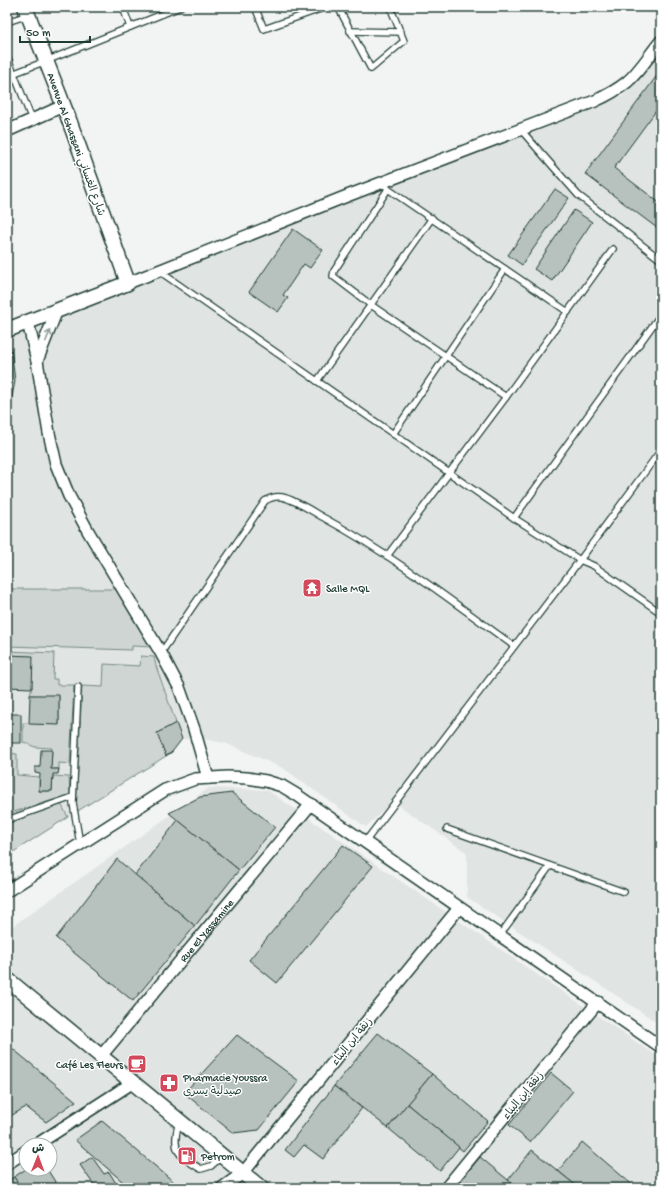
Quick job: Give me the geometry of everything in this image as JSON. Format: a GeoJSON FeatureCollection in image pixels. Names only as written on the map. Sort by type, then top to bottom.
{"type":"FeatureCollection","features":[{"type":"Feature","properties":{"kind":"street","name":"Avenue Al Ghassani شارع الغساني"},"geometry":{"type":"LineString","coordinates":[[26,11],[64,106],[128,282]]}},
{"type":"Feature","properties":{"kind":"street"},"geometry":{"type":"LineString","coordinates":[[7,330],[159,270],[386,185],[521,130],[595,102],[627,82],[661,41]]}},
{"type":"Feature","properties":{"kind":"street"},"geometry":{"type":"LineString","coordinates":[[7,131],[64,106]]}},
{"type":"Feature","properties":{"kind":"street"},"geometry":{"type":"LineString","coordinates":[[37,361],[58,310]]}},
{"type":"Feature","properties":{"kind":"street"},"geometry":{"type":"LineString","coordinates":[[28,322],[37,361],[49,433],[56,464],[69,496],[88,531],[179,686],[194,729],[208,778]]}},
{"type":"Feature","properties":{"kind":"street"},"geometry":{"type":"LineString","coordinates":[[7,891],[165,790],[195,779],[247,778],[266,781],[282,786],[311,804],[661,1047]]}},
{"type":"Feature","properties":{"kind":"street","name":"Rue El Yassamine"},"geometry":{"type":"LineString","coordinates":[[101,1056],[311,804]]}},
{"type":"Feature","properties":{"kind":"street","name":"زنقة ابن البناء"},"geometry":{"type":"LineString","coordinates":[[222,1188],[243,1173],[459,908]]}},
{"type":"Feature","properties":{"kind":"street"},"geometry":{"type":"LineString","coordinates":[[7,979],[261,1188]]}},
{"type":"Feature","properties":{"kind":"street","name":"زنقة إبن البناء"},"geometry":{"type":"LineString","coordinates":[[446,1188],[598,1002]]}},
{"type":"Feature","properties":{"kind":"street"},"geometry":{"type":"LineString","coordinates":[[48,1137],[132,1083]]}},
{"type":"Feature","properties":{"kind":"street"},"geometry":{"type":"LineString","coordinates":[[7,1164],[18,1156]]}},
{"type":"Feature","properties":{"kind":"lane"},"geometry":{"type":"LineString","coordinates":[[123,7],[130,27]]}},
{"type":"Feature","properties":{"kind":"lane"},"geometry":{"type":"LineString","coordinates":[[7,76],[46,62],[180,7]]}},
{"type":"Feature","properties":{"kind":"lane"},"geometry":{"type":"LineString","coordinates":[[254,7],[264,29],[326,7]]}},
{"type":"Feature","properties":{"kind":"lane"},"geometry":{"type":"LineString","coordinates":[[338,7],[371,69],[404,41],[391,9],[388,7]]}},
{"type":"Feature","properties":{"kind":"lane"},"geometry":{"type":"LineString","coordinates":[[7,22],[26,11]]}},
{"type":"Feature","properties":{"kind":"lane"},"geometry":{"type":"LineString","coordinates":[[350,31],[401,32]]}},
{"type":"Feature","properties":{"kind":"lane"},"geometry":{"type":"LineString","coordinates":[[7,56],[32,120]]}},
{"type":"Feature","properties":{"kind":"lane"},"geometry":{"type":"LineString","coordinates":[[521,130],[578,195],[661,260]]}},
{"type":"Feature","properties":{"kind":"lane"},"geometry":{"type":"LineString","coordinates":[[506,397],[334,278],[333,273],[386,185],[568,312]]}},
{"type":"Feature","properties":{"kind":"lane"},"geometry":{"type":"LineString","coordinates":[[317,381],[432,218]]}},
{"type":"Feature","properties":{"kind":"lane"},"geometry":{"type":"LineString","coordinates":[[387,556],[506,397],[613,249]]}},
{"type":"Feature","properties":{"kind":"lane"},"geometry":{"type":"LineString","coordinates":[[393,434],[506,269]]}},
{"type":"Feature","properties":{"kind":"lane"},"geometry":{"type":"LineString","coordinates":[[159,270],[514,518],[580,560],[594,566],[661,614]]}},
{"type":"Feature","properties":{"kind":"lane"},"geometry":{"type":"LineString","coordinates":[[514,518],[661,314]]}},
{"type":"Feature","properties":{"kind":"lane"},"geometry":{"type":"LineString","coordinates":[[365,842],[580,560],[661,450]]}},
{"type":"Feature","properties":{"kind":"lane"},"geometry":{"type":"LineString","coordinates":[[161,654],[265,501],[269,498],[275,497],[289,499],[351,533],[387,556],[514,646]]}},
{"type":"Feature","properties":{"kind":"lane"},"geometry":{"type":"LineString","coordinates":[[78,687],[73,807],[80,844]]}},
{"type":"Feature","properties":{"kind":"lane"},"geometry":{"type":"LineString","coordinates":[[7,820],[73,797]]}},
{"type":"Feature","properties":{"kind":"lane"},"geometry":{"type":"LineString","coordinates":[[447,829],[624,892]]}},
{"type":"Feature","properties":{"kind":"lane"},"geometry":{"type":"LineString","coordinates":[[500,934],[550,866]]}},
{"type":"Feature","properties":{"kind":"lane"},"geometry":{"type":"LineString","coordinates":[[180,1121],[175,1137],[176,1147],[185,1160],[200,1169],[211,1166],[222,1156]]}},
{"type":"Feature","properties":{"kind":"shaded area"},"geometry":{"type":"Polygon","coordinates":[[[661,46],[661,1025],[467,897],[467,853],[393,801],[366,827],[283,768],[225,743],[204,739],[182,739],[172,752],[7,856],[7,336],[529,127],[623,96],[661,46]]]}},
{"type":"Feature","properties":{"kind":"shaded area"},"geometry":{"type":"Polygon","coordinates":[[[7,589],[116,589],[153,647],[132,646],[132,650],[7,646],[7,589]]]}},
{"type":"Feature","properties":{"kind":"shaded area"},"geometry":{"type":"Polygon","coordinates":[[[7,651],[54,653],[53,679],[57,679],[57,685],[74,685],[70,764],[59,763],[59,769],[51,769],[52,748],[35,747],[23,742],[23,723],[59,724],[59,696],[30,695],[32,687],[7,655],[7,651]]]}},
{"type":"Feature","properties":{"kind":"shaded area"},"geometry":{"type":"Polygon","coordinates":[[[141,656],[154,657],[176,723],[157,733],[166,756],[76,812],[82,686],[103,687],[104,664],[140,666],[141,656]]]}},
{"type":"Feature","properties":{"kind":"shaded area"},"geometry":{"type":"Polygon","coordinates":[[[7,753],[17,754],[17,775],[39,777],[39,791],[52,791],[53,776],[69,777],[70,795],[7,814],[9,764],[7,763],[7,753]]]}},
{"type":"Feature","properties":{"kind":"shaded area"},"geometry":{"type":"Polygon","coordinates":[[[209,788],[267,790],[661,1059],[661,1188],[7,1188],[7,930],[209,788]]]}},
{"type":"Feature","properties":{"kind":"shaded area"},"geometry":{"type":"Polygon","coordinates":[[[61,804],[68,817],[7,856],[7,822],[61,804]]]}},
{"type":"Feature","properties":{"kind":"building"},"geometry":{"type":"Polygon","coordinates":[[[661,70],[661,104],[614,168],[661,204],[661,231],[585,174],[661,70]]]}},
{"type":"Feature","properties":{"kind":"building"},"geometry":{"type":"Polygon","coordinates":[[[555,189],[569,198],[522,265],[508,255],[555,189]]]}},
{"type":"Feature","properties":{"kind":"building"},"geometry":{"type":"Polygon","coordinates":[[[574,210],[592,222],[552,281],[534,269],[574,210]]]}},
{"type":"Feature","properties":{"kind":"building"},"geometry":{"type":"Polygon","coordinates":[[[293,229],[323,250],[310,268],[304,264],[283,295],[288,298],[278,312],[249,292],[293,229]]]}},
{"type":"Feature","properties":{"kind":"building"},"geometry":{"type":"Polygon","coordinates":[[[11,348],[15,381],[7,424],[7,349],[11,348]]]}},
{"type":"Feature","properties":{"kind":"building"},"geometry":{"type":"Polygon","coordinates":[[[7,655],[33,656],[32,688],[7,687],[7,655]]]}},
{"type":"Feature","properties":{"kind":"building"},"geometry":{"type":"Polygon","coordinates":[[[30,695],[59,695],[59,725],[29,724],[30,695]]]}},
{"type":"Feature","properties":{"kind":"building"},"geometry":{"type":"Polygon","coordinates":[[[7,714],[21,714],[21,743],[7,743],[7,714]]]}},
{"type":"Feature","properties":{"kind":"building"},"geometry":{"type":"Polygon","coordinates":[[[176,723],[182,739],[172,752],[166,756],[157,733],[176,723]]]}},
{"type":"Feature","properties":{"kind":"building"},"geometry":{"type":"Polygon","coordinates":[[[41,750],[52,750],[51,769],[59,769],[58,774],[53,774],[52,791],[39,791],[40,774],[35,773],[35,767],[40,767],[41,750]]]}},
{"type":"Feature","properties":{"kind":"building"},"geometry":{"type":"Polygon","coordinates":[[[7,763],[9,763],[9,791],[7,791],[7,763]]]}},
{"type":"Feature","properties":{"kind":"building"},"geometry":{"type":"Polygon","coordinates":[[[232,793],[275,827],[239,870],[169,813],[200,797],[232,793]]]}},
{"type":"Feature","properties":{"kind":"building"},"geometry":{"type":"Polygon","coordinates":[[[178,820],[239,870],[195,926],[135,875],[178,820]]]}},
{"type":"Feature","properties":{"kind":"building"},"geometry":{"type":"Polygon","coordinates":[[[343,845],[373,866],[277,983],[249,960],[343,845]]]}},
{"type":"Feature","properties":{"kind":"building"},"geometry":{"type":"Polygon","coordinates":[[[117,859],[195,926],[133,1001],[56,938],[117,859]]]}},
{"type":"Feature","properties":{"kind":"building"},"geometry":{"type":"Polygon","coordinates":[[[378,1033],[432,1074],[388,1128],[334,1086],[378,1033]]]}},
{"type":"Feature","properties":{"kind":"building"},"geometry":{"type":"Polygon","coordinates":[[[237,1035],[299,1081],[259,1130],[233,1133],[184,1093],[237,1035]]]}},
{"type":"Feature","properties":{"kind":"building"},"geometry":{"type":"Polygon","coordinates":[[[7,1044],[76,1101],[46,1122],[26,1107],[7,1118],[7,1044]]]}},
{"type":"Feature","properties":{"kind":"building"},"geometry":{"type":"Polygon","coordinates":[[[551,1073],[573,1091],[530,1142],[509,1125],[551,1073]]]}},
{"type":"Feature","properties":{"kind":"building"},"geometry":{"type":"Polygon","coordinates":[[[432,1074],[488,1121],[463,1151],[407,1104],[432,1074]]]}},
{"type":"Feature","properties":{"kind":"building"},"geometry":{"type":"Polygon","coordinates":[[[334,1086],[362,1108],[323,1159],[304,1145],[294,1157],[285,1150],[334,1086]]]}},
{"type":"Feature","properties":{"kind":"building"},"geometry":{"type":"Polygon","coordinates":[[[407,1104],[459,1147],[440,1171],[388,1128],[407,1104]]]}},
{"type":"Feature","properties":{"kind":"building"},"geometry":{"type":"Polygon","coordinates":[[[102,1121],[181,1188],[130,1188],[75,1140],[102,1121]]]}},
{"type":"Feature","properties":{"kind":"building"},"geometry":{"type":"Polygon","coordinates":[[[582,1142],[636,1188],[579,1188],[558,1171],[582,1142]]]}},
{"type":"Feature","properties":{"kind":"building"},"geometry":{"type":"Polygon","coordinates":[[[532,1150],[579,1188],[518,1188],[508,1180],[532,1150]]]}},
{"type":"Feature","properties":{"kind":"building"},"geometry":{"type":"Polygon","coordinates":[[[92,1157],[104,1174],[109,1172],[119,1188],[96,1188],[80,1165],[92,1157]]]}},
{"type":"Feature","properties":{"kind":"building"},"geometry":{"type":"Polygon","coordinates":[[[480,1157],[508,1180],[518,1188],[454,1188],[480,1157]]]}},
{"type":"Feature","properties":{"kind":"building"},"geometry":{"type":"Polygon","coordinates":[[[18,1174],[18,1177],[52,1177],[59,1188],[21,1188],[14,1177],[18,1174]]]}},
{"type":"Feature","properties":{"kind":"building"},"geometry":{"type":"Polygon","coordinates":[[[14,1177],[21,1188],[7,1188],[7,1181],[14,1177]]]}},
{"type":"Feature","properties":{"kind":"place","name":"Salle MQL"},"geometry":{"type":"Point","coordinates":[312,588]}},
{"type":"Feature","properties":{"kind":"place","name":"Café Les Fleurs"},"geometry":{"type":"Point","coordinates":[137,1064]}},
{"type":"Feature","properties":{"kind":"place","name":"Pharmacie Youssra صيدلية يسرى"},"geometry":{"type":"Point","coordinates":[169,1083]}},
{"type":"Feature","properties":{"kind":"place","name":"Petrom"},"geometry":{"type":"Point","coordinates":[187,1156]}}]}
